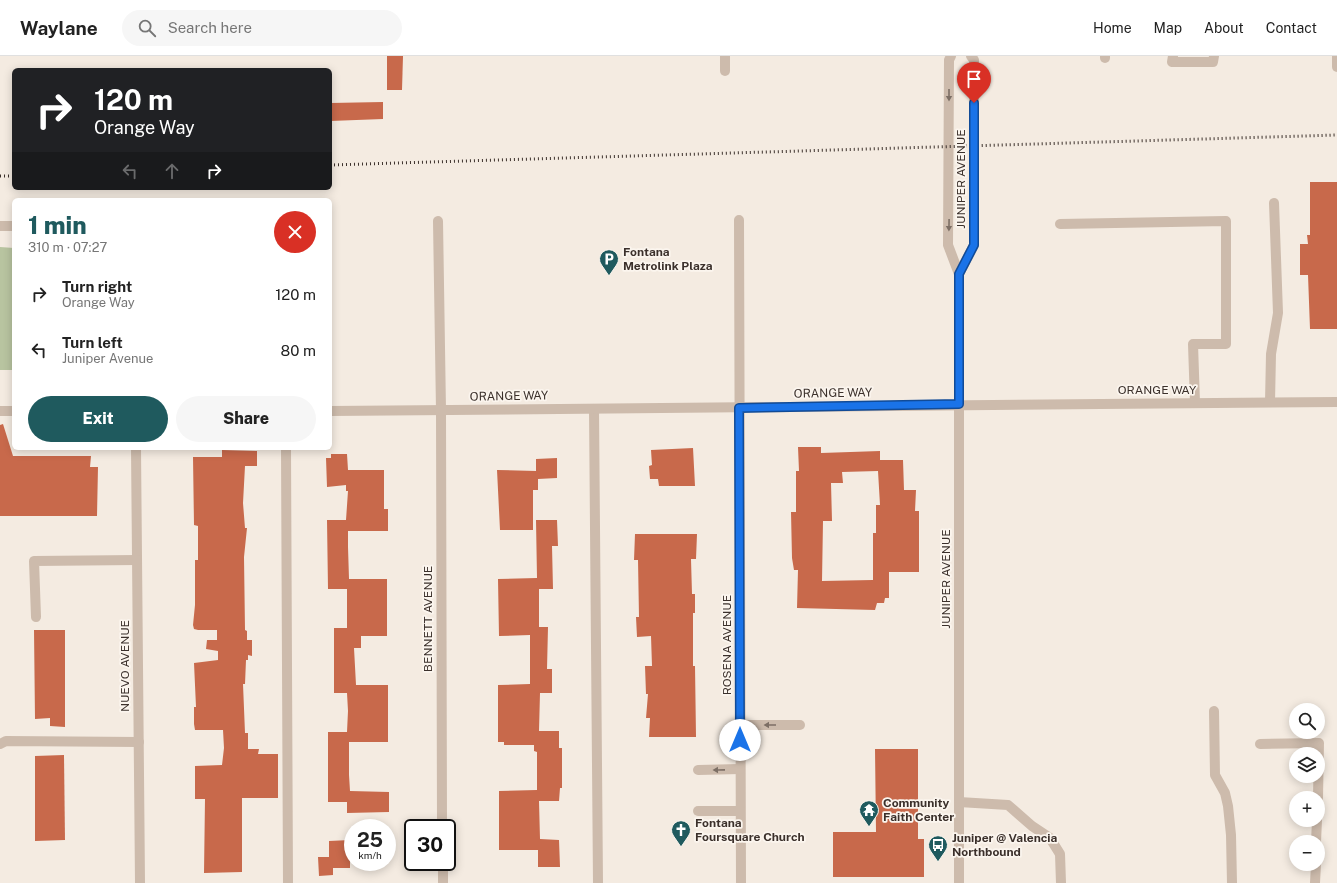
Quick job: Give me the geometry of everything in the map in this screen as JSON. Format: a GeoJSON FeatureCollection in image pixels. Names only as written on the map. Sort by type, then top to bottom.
{"type":"FeatureCollection","features":[{"type":"Feature","properties":{"kind":"street"},"geometry":{"type":"LineString","coordinates":[[725,56],[725,71]]}},
{"type":"Feature","properties":{"kind":"street","name":"JUNIPER AVENUE"},"geometry":{"type":"LineString","coordinates":[[951,56],[949,60],[948,245],[959,274],[959,883]]}},
{"type":"Feature","properties":{"kind":"street","name":"JUNIPER AVENUE"},"geometry":{"type":"LineString","coordinates":[[959,274],[974,245],[974,60],[971,56]]}},
{"type":"Feature","properties":{"kind":"street"},"geometry":{"type":"LineString","coordinates":[[1173,56],[1172,62],[1213,62],[1214,56]]}},
{"type":"Feature","properties":{"kind":"street"},"geometry":{"type":"LineString","coordinates":[[1337,56],[1337,67]]}},
{"type":"Feature","properties":{"kind":"street"},"geometry":{"type":"LineString","coordinates":[[1270,402],[1271,354],[1278,313],[1274,203]]}},
{"type":"Feature","properties":{"kind":"street","name":"ROSENA AVENUE"},"geometry":{"type":"LineString","coordinates":[[739,220],[741,883]]}},
{"type":"Feature","properties":{"kind":"street","name":"BENNETT AVENUE"},"geometry":{"type":"LineString","coordinates":[[438,221],[441,410],[442,819]]}},
{"type":"Feature","properties":{"kind":"street"},"geometry":{"type":"LineString","coordinates":[[1060,224],[1226,221],[1226,344],[1193,344],[1195,403]]}},
{"type":"Feature","properties":{"kind":"street"},"geometry":{"type":"LineString","coordinates":[[0,226],[12,226]]}},
{"type":"Feature","properties":{"kind":"street","name":"ORANGE WAY"},"geometry":{"type":"LineString","coordinates":[[332,411],[739,408],[959,404],[1337,402]]}},
{"type":"Feature","properties":{"kind":"street"},"geometry":{"type":"LineString","coordinates":[[594,409],[598,883]]}},
{"type":"Feature","properties":{"kind":"street"},"geometry":{"type":"LineString","coordinates":[[0,411],[12,411]]}},
{"type":"Feature","properties":{"kind":"street","name":"NUEVO AVENUE"},"geometry":{"type":"LineString","coordinates":[[136,450],[140,883]]}},
{"type":"Feature","properties":{"kind":"street"},"geometry":{"type":"LineString","coordinates":[[286,450],[288,883]]}},
{"type":"Feature","properties":{"kind":"street"},"geometry":{"type":"LineString","coordinates":[[36,617],[34,561],[137,560]]}},
{"type":"Feature","properties":{"kind":"street"},"geometry":{"type":"LineString","coordinates":[[1214,711],[1215,775],[1225,793],[1228,806],[1231,834],[1232,883]]}},
{"type":"Feature","properties":{"kind":"street"},"geometry":{"type":"LineString","coordinates":[[740,725],[800,725]]}},
{"type":"Feature","properties":{"kind":"street"},"geometry":{"type":"LineString","coordinates":[[0,744],[6,741],[139,742]]}},
{"type":"Feature","properties":{"kind":"street"},"geometry":{"type":"LineString","coordinates":[[1260,744],[1319,743],[1318,791]]}},
{"type":"Feature","properties":{"kind":"street"},"geometry":{"type":"LineString","coordinates":[[698,770],[740,769]]}},
{"type":"Feature","properties":{"kind":"street"},"geometry":{"type":"LineString","coordinates":[[959,802],[1008,805],[1032,826],[1050,838],[1060,854],[1061,883]]}},
{"type":"Feature","properties":{"kind":"street"},"geometry":{"type":"LineString","coordinates":[[698,810],[740,812]]}},
{"type":"Feature","properties":{"kind":"street"},"geometry":{"type":"LineString","coordinates":[[443,871],[443,883]]}},
{"type":"Feature","properties":{"kind":"street"},"geometry":{"type":"LineString","coordinates":[[1315,883],[1316,871]]}},
{"type":"Feature","properties":{"kind":"green space"},"geometry":{"type":"Polygon","coordinates":[[[0,247],[12,248],[12,370],[0,370],[0,247]]]}},
{"type":"Feature","properties":{"kind":"building"},"geometry":{"type":"Polygon","coordinates":[[[387,56],[403,56],[402,90],[387,90],[387,56]]]}},
{"type":"Feature","properties":{"kind":"building"},"geometry":{"type":"Polygon","coordinates":[[[383,102],[383,119],[332,121],[332,103],[383,102]]]}},
{"type":"Feature","properties":{"kind":"building"},"geometry":{"type":"Polygon","coordinates":[[[1310,182],[1337,182],[1337,329],[1310,329],[1308,275],[1300,275],[1300,244],[1308,244],[1307,235],[1310,235],[1310,182]]]}},
{"type":"Feature","properties":{"kind":"building"},"geometry":{"type":"Polygon","coordinates":[[[3,424],[13,456],[91,456],[90,467],[98,467],[97,516],[0,516],[0,425],[3,424]]]}},
{"type":"Feature","properties":{"kind":"building"},"geometry":{"type":"Polygon","coordinates":[[[798,447],[821,447],[821,453],[880,451],[880,460],[903,460],[904,490],[916,490],[915,511],[919,511],[919,572],[889,572],[889,598],[885,598],[884,603],[877,603],[875,610],[797,608],[798,570],[794,570],[792,558],[791,512],[796,512],[796,471],[799,471],[798,447]],[[878,471],[842,472],[843,483],[831,483],[832,521],[823,521],[822,581],[873,580],[873,533],[876,533],[876,505],[880,505],[878,471]]]}},
{"type":"Feature","properties":{"kind":"building"},"geometry":{"type":"Polygon","coordinates":[[[693,448],[695,486],[659,486],[658,479],[650,479],[649,466],[652,465],[651,450],[693,448]]]}},
{"type":"Feature","properties":{"kind":"building"},"geometry":{"type":"Polygon","coordinates":[[[222,450],[257,451],[257,466],[245,466],[243,503],[245,528],[247,528],[244,557],[245,630],[247,631],[247,640],[252,640],[252,656],[248,655],[248,660],[246,660],[245,684],[243,684],[245,733],[248,733],[248,749],[259,749],[258,754],[278,754],[278,798],[242,798],[242,872],[204,873],[205,799],[195,799],[195,766],[222,765],[224,748],[223,730],[195,730],[194,724],[194,707],[196,707],[194,663],[218,660],[218,651],[206,649],[207,640],[217,640],[217,630],[198,630],[194,629],[193,625],[195,605],[195,560],[198,560],[198,526],[194,525],[193,457],[222,457],[222,450]]]}},
{"type":"Feature","properties":{"kind":"building"},"geometry":{"type":"Polygon","coordinates":[[[331,454],[347,454],[348,470],[384,470],[384,509],[388,509],[388,531],[348,531],[348,547],[349,579],[387,579],[387,636],[361,636],[361,648],[354,648],[356,685],[388,685],[388,742],[349,742],[349,775],[350,791],[389,792],[389,812],[347,813],[347,802],[328,802],[328,732],[347,732],[348,711],[347,693],[334,693],[334,628],[347,628],[347,589],[328,589],[327,520],[346,520],[348,491],[346,491],[346,485],[327,487],[326,458],[331,458],[331,454]]]}},
{"type":"Feature","properties":{"kind":"building"},"geometry":{"type":"Polygon","coordinates":[[[557,458],[557,478],[538,479],[538,490],[533,490],[533,530],[500,530],[497,470],[536,471],[536,459],[557,458]]]}},
{"type":"Feature","properties":{"kind":"building"},"geometry":{"type":"Polygon","coordinates":[[[536,520],[557,520],[558,546],[552,546],[553,589],[539,589],[539,627],[548,627],[547,669],[552,669],[552,693],[540,693],[539,731],[559,731],[559,748],[562,748],[562,788],[560,788],[559,801],[539,801],[540,839],[559,840],[560,867],[538,867],[538,850],[499,850],[499,791],[537,790],[537,752],[534,751],[534,745],[504,745],[504,742],[498,742],[498,685],[530,684],[530,635],[499,636],[498,579],[537,578],[536,520]]]}},
{"type":"Feature","properties":{"kind":"building"},"geometry":{"type":"Polygon","coordinates":[[[635,534],[697,534],[696,559],[691,559],[692,594],[695,594],[695,613],[693,613],[693,666],[695,666],[696,737],[649,737],[650,718],[646,718],[648,694],[646,694],[645,666],[652,666],[651,636],[637,637],[636,617],[639,617],[638,560],[634,560],[635,534]]]}},
{"type":"Feature","properties":{"kind":"building"},"geometry":{"type":"Polygon","coordinates":[[[34,630],[65,630],[65,727],[50,726],[50,718],[35,719],[34,630]]]}},
{"type":"Feature","properties":{"kind":"building"},"geometry":{"type":"Polygon","coordinates":[[[875,749],[918,749],[918,839],[924,839],[924,877],[833,877],[833,832],[876,832],[875,749]]]}},
{"type":"Feature","properties":{"kind":"building"},"geometry":{"type":"Polygon","coordinates":[[[64,755],[65,840],[35,841],[35,756],[64,755]]]}},
{"type":"Feature","properties":{"kind":"building"},"geometry":{"type":"Polygon","coordinates":[[[344,840],[344,868],[333,868],[333,875],[319,876],[318,857],[329,857],[329,841],[344,840]]]}},
{"type":"Feature","properties":{"kind":"railway"},"geometry":{"type":"LineString","coordinates":[[332,165],[1337,135]]}},
{"type":"Feature","properties":{"kind":"railway"},"geometry":{"type":"LineString","coordinates":[[0,176],[12,176]]}},
{"type":"Feature","properties":{"kind":"place","name":"Fontana Metrolink Plaza"},"geometry":{"type":"Point","coordinates":[609,276]}},
{"type":"Feature","properties":{"kind":"place","name":"Community Faith Center"},"geometry":{"type":"Point","coordinates":[869,827]}},
{"type":"Feature","properties":{"kind":"place","name":"Fontana Foursquare Church"},"geometry":{"type":"Point","coordinates":[681,847]}},
{"type":"Feature","properties":{"kind":"place","name":"Juniper @ Valencia Northbound"},"geometry":{"type":"Point","coordinates":[938,862]}},
{"type":"Feature","properties":{"kind":"route"},"geometry":{"type":"LineString","coordinates":[[740,740],[739,408],[959,404],[959,274],[974,245],[974,103]]}}]}
